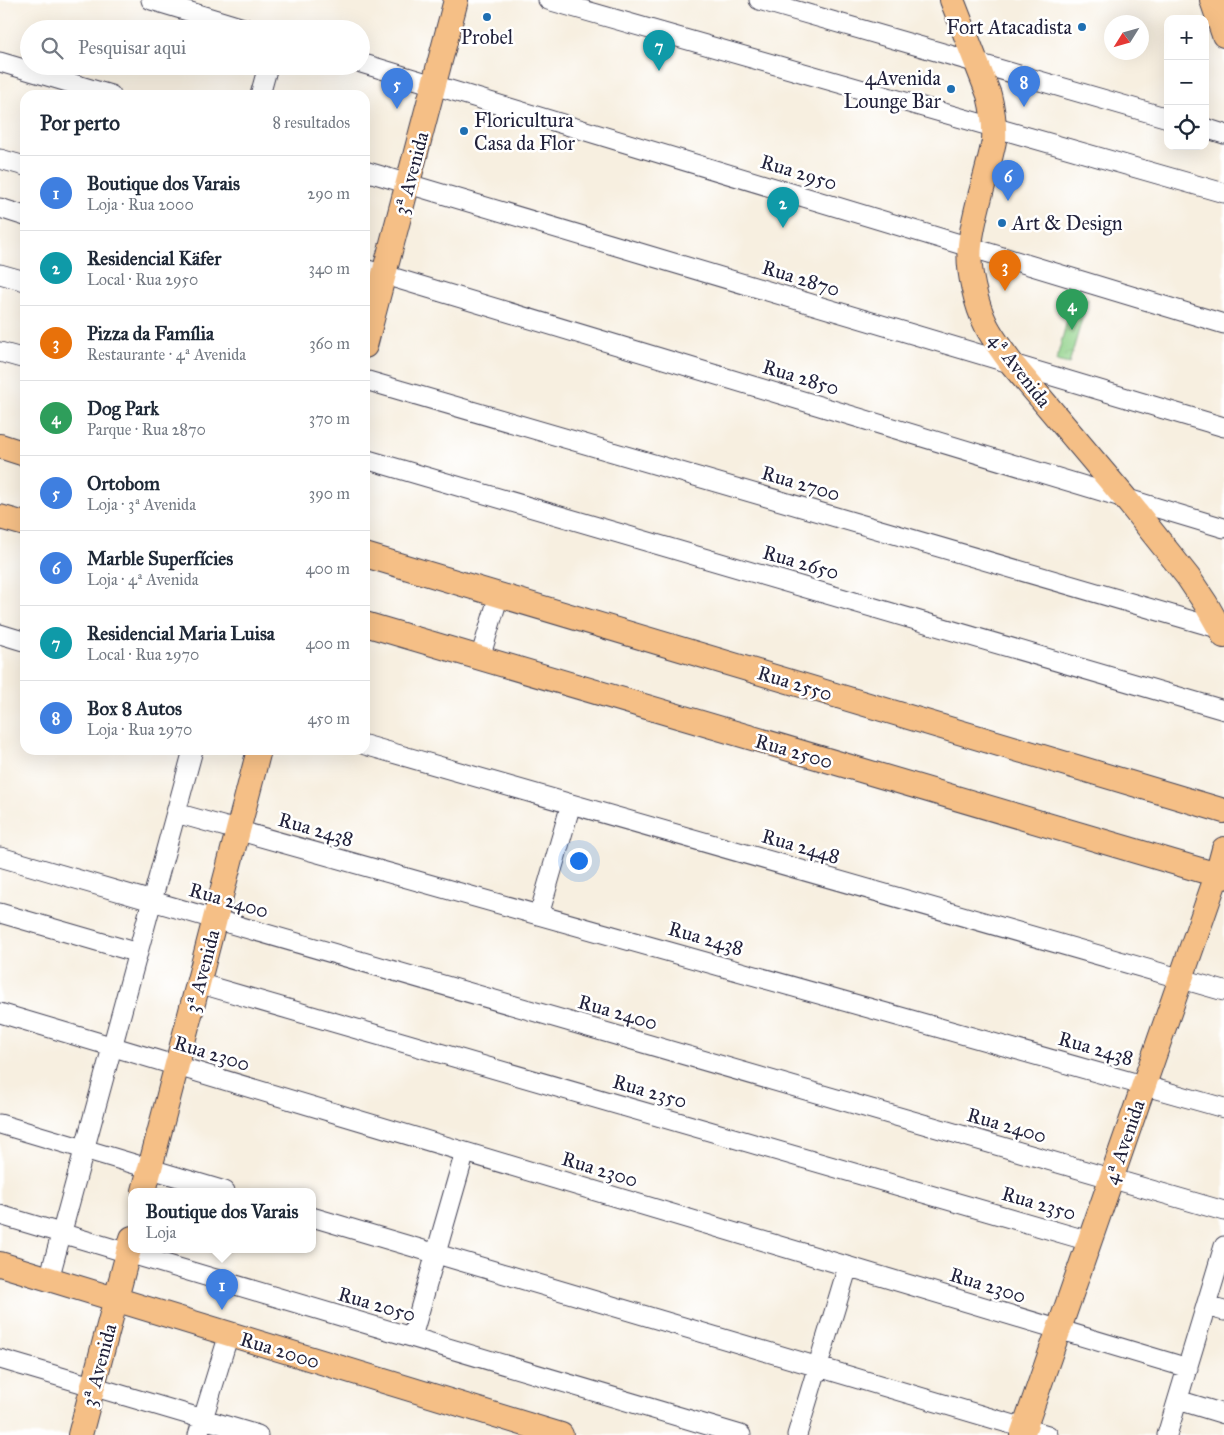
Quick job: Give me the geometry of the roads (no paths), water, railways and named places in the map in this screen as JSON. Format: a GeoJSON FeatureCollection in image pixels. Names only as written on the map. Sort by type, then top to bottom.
{"type":"FeatureCollection","features":[{"type":"Feature","properties":{"kind":"main road","name":"3ª Avenida"},"geometry":{"type":"LineString","coordinates":[[370,303],[374,272],[408,184],[456,0]]}},
{"type":"Feature","properties":{"kind":"main road","name":"4ª Avenida"},"geometry":{"type":"LineString","coordinates":[[952,0],[989,96],[995,127],[991,158],[970,246],[972,278],[986,326],[1012,364],[1125,498],[1188,577],[1223,631]]}},
{"type":"Feature","properties":{"kind":"main road"},"geometry":{"type":"LineString","coordinates":[[1212,0],[1224,35]]}},
{"type":"Feature","properties":{"kind":"main road"},"geometry":{"type":"LineString","coordinates":[[0,446],[20,452]]}},
{"type":"Feature","properties":{"kind":"main road"},"geometry":{"type":"LineString","coordinates":[[0,517],[20,523]]}},
{"type":"Feature","properties":{"kind":"main road","name":"Rua 2550"},"geometry":{"type":"LineString","coordinates":[[370,556],[1224,811]]}},
{"type":"Feature","properties":{"kind":"main road","name":"Rua 2500"},"geometry":{"type":"LineString","coordinates":[[370,625],[1220,876]]}},
{"type":"Feature","properties":{"kind":"main road","name":"3ª Avenida"},"geometry":{"type":"LineString","coordinates":[[147,1180],[258,755]]}},
{"type":"Feature","properties":{"kind":"main road","name":"4ª Avenida"},"geometry":{"type":"LineString","coordinates":[[1023,1432],[1181,979],[1220,876],[1224,849]]}},
{"type":"Feature","properties":{"kind":"main road","name":"3ª Avenida"},"geometry":{"type":"LineString","coordinates":[[80,1435],[128,1253]]}},
{"type":"Feature","properties":{"kind":"main road","name":"Rua 2000"},"geometry":{"type":"LineString","coordinates":[[0,1264],[561,1435]]}},
{"type":"Feature","properties":{"kind":"street"},"geometry":{"type":"LineString","coordinates":[[151,0],[217,20]]}},
{"type":"Feature","properties":{"kind":"street"},"geometry":{"type":"LineString","coordinates":[[548,0],[1224,193]]}},
{"type":"Feature","properties":{"kind":"street"},"geometry":{"type":"LineString","coordinates":[[759,0],[1164,117]]}},
{"type":"Feature","properties":{"kind":"street"},"geometry":{"type":"LineString","coordinates":[[0,62],[20,68]]}},
{"type":"Feature","properties":{"kind":"street","name":"Rua 2950"},"geometry":{"type":"LineString","coordinates":[[370,66],[1224,324]]}},
{"type":"Feature","properties":{"kind":"street"},"geometry":{"type":"LineString","coordinates":[[44,75],[94,90]]}},
{"type":"Feature","properties":{"kind":"street"},"geometry":{"type":"LineString","coordinates":[[261,90],[266,75]]}},
{"type":"Feature","properties":{"kind":"street"},"geometry":{"type":"LineString","coordinates":[[1209,129],[1224,134]]}},
{"type":"Feature","properties":{"kind":"street"},"geometry":{"type":"LineString","coordinates":[[0,159],[20,165]]}},
{"type":"Feature","properties":{"kind":"street","name":"Rua 2870"},"geometry":{"type":"LineString","coordinates":[[370,173],[1224,427]]}},
{"type":"Feature","properties":{"kind":"street"},"geometry":{"type":"LineString","coordinates":[[0,208],[20,214]]}},
{"type":"Feature","properties":{"kind":"street","name":"Rua 2850"},"geometry":{"type":"LineString","coordinates":[[374,272],[1224,528]]}},
{"type":"Feature","properties":{"kind":"street"},"geometry":{"type":"LineString","coordinates":[[0,274],[20,280]]}},
{"type":"Feature","properties":{"kind":"street"},"geometry":{"type":"LineString","coordinates":[[0,352],[20,358]]}},
{"type":"Feature","properties":{"kind":"street","name":"Rua 2700"},"geometry":{"type":"LineString","coordinates":[[370,381],[1223,631]]}},
{"type":"Feature","properties":{"kind":"street","name":"Rua 2650"},"geometry":{"type":"LineString","coordinates":[[370,459],[1224,710]]}},
{"type":"Feature","properties":{"kind":"street"},"geometry":{"type":"LineString","coordinates":[[480,658],[499,595]]}},
{"type":"Feature","properties":{"kind":"street"},"geometry":{"type":"LineString","coordinates":[[0,634],[20,640]]}},
{"type":"Feature","properties":{"kind":"street","name":"Rua 2448"},"geometry":{"type":"LineString","coordinates":[[370,746],[1224,991]]}},
{"type":"Feature","properties":{"kind":"street"},"geometry":{"type":"LineString","coordinates":[[49,1279],[192,755]]}},
{"type":"Feature","properties":{"kind":"street"},"geometry":{"type":"LineString","coordinates":[[539,915],[571,804]]}},
{"type":"Feature","properties":{"kind":"street","name":"Rua 2438"},"geometry":{"type":"LineString","coordinates":[[176,812],[1224,1108]]}},
{"type":"Feature","properties":{"kind":"street","name":"Rua 2400"},"geometry":{"type":"LineString","coordinates":[[0,857],[1224,1211]]}},
{"type":"Feature","properties":{"kind":"street"},"geometry":{"type":"LineString","coordinates":[[0,913],[138,952]]}},
{"type":"Feature","properties":{"kind":"street","name":"Rua 2350"},"geometry":{"type":"LineString","coordinates":[[198,983],[1090,1241]]}},
{"type":"Feature","properties":{"kind":"street","name":"Rua 2300"},"geometry":{"type":"LineString","coordinates":[[0,1013],[1188,1368]]}},
{"type":"Feature","properties":{"kind":"street"},"geometry":{"type":"LineString","coordinates":[[0,1124],[84,1149],[147,1180],[204,1188]]}},
{"type":"Feature","properties":{"kind":"street"},"geometry":{"type":"LineString","coordinates":[[412,1338],[465,1152]]}},
{"type":"Feature","properties":{"kind":"street","name":"Rua 2050"},"geometry":{"type":"LineString","coordinates":[[0,1215],[62,1234],[128,1246]]}},
{"type":"Feature","properties":{"kind":"street"},"geometry":{"type":"LineString","coordinates":[[316,1218],[818,1367],[1023,1432],[1048,1435]]}},
{"type":"Feature","properties":{"kind":"street"},"geometry":{"type":"LineString","coordinates":[[1167,1435],[1188,1368],[1215,1308],[1224,1246]]}},
{"type":"Feature","properties":{"kind":"street","name":"Rua 2050"},"geometry":{"type":"LineString","coordinates":[[151,1253],[412,1338],[741,1435]]}},
{"type":"Feature","properties":{"kind":"street"},"geometry":{"type":"LineString","coordinates":[[797,1435],[848,1266]]}},
{"type":"Feature","properties":{"kind":"street"},"geometry":{"type":"LineString","coordinates":[[201,1427],[229,1334]]}},
{"type":"Feature","properties":{"kind":"street"},"geometry":{"type":"LineString","coordinates":[[0,1359],[93,1386],[201,1427],[258,1435]]}},
{"type":"Feature","properties":{"kind":"street"},"geometry":{"type":"LineString","coordinates":[[1178,1400],[1224,1414]]}},
{"type":"Feature","properties":{"kind":"place","name":"Probel"},"geometry":{"type":"Point","coordinates":[487,17]}},
{"type":"Feature","properties":{"kind":"place","name":"Fort Atacadista"},"geometry":{"type":"Point","coordinates":[1082,27]}},
{"type":"Feature","properties":{"kind":"place","name":"Residencial Maria Luisa"},"geometry":{"type":"Point","coordinates":[659,71]}},
{"type":"Feature","properties":{"kind":"place","name":"4Avenida Lounge Bar"},"geometry":{"type":"Point","coordinates":[951,89]}},
{"type":"Feature","properties":{"kind":"place","name":"Box 8 Autos"},"geometry":{"type":"Point","coordinates":[1024,107]}},
{"type":"Feature","properties":{"kind":"place","name":"Ortobom"},"geometry":{"type":"Point","coordinates":[397,109]}},
{"type":"Feature","properties":{"kind":"place","name":"Floricultura Casa da Flor"},"geometry":{"type":"Point","coordinates":[464,131]}},
{"type":"Feature","properties":{"kind":"place","name":"Marble Superfícies"},"geometry":{"type":"Point","coordinates":[1008,201]}},
{"type":"Feature","properties":{"kind":"place","name":"Art & Design"},"geometry":{"type":"Point","coordinates":[1002,223]}},
{"type":"Feature","properties":{"kind":"place","name":"Residencial Käfer"},"geometry":{"type":"Point","coordinates":[783,228]}},
{"type":"Feature","properties":{"kind":"place","name":"Pizza da Família"},"geometry":{"type":"Point","coordinates":[1005,291]}},
{"type":"Feature","properties":{"kind":"place","name":"Dog Park"},"geometry":{"type":"Point","coordinates":[1072,330]}},
{"type":"Feature","properties":{"kind":"place","name":"Boutique dos Varais"},"geometry":{"type":"Point","coordinates":[222,1310]}}]}
